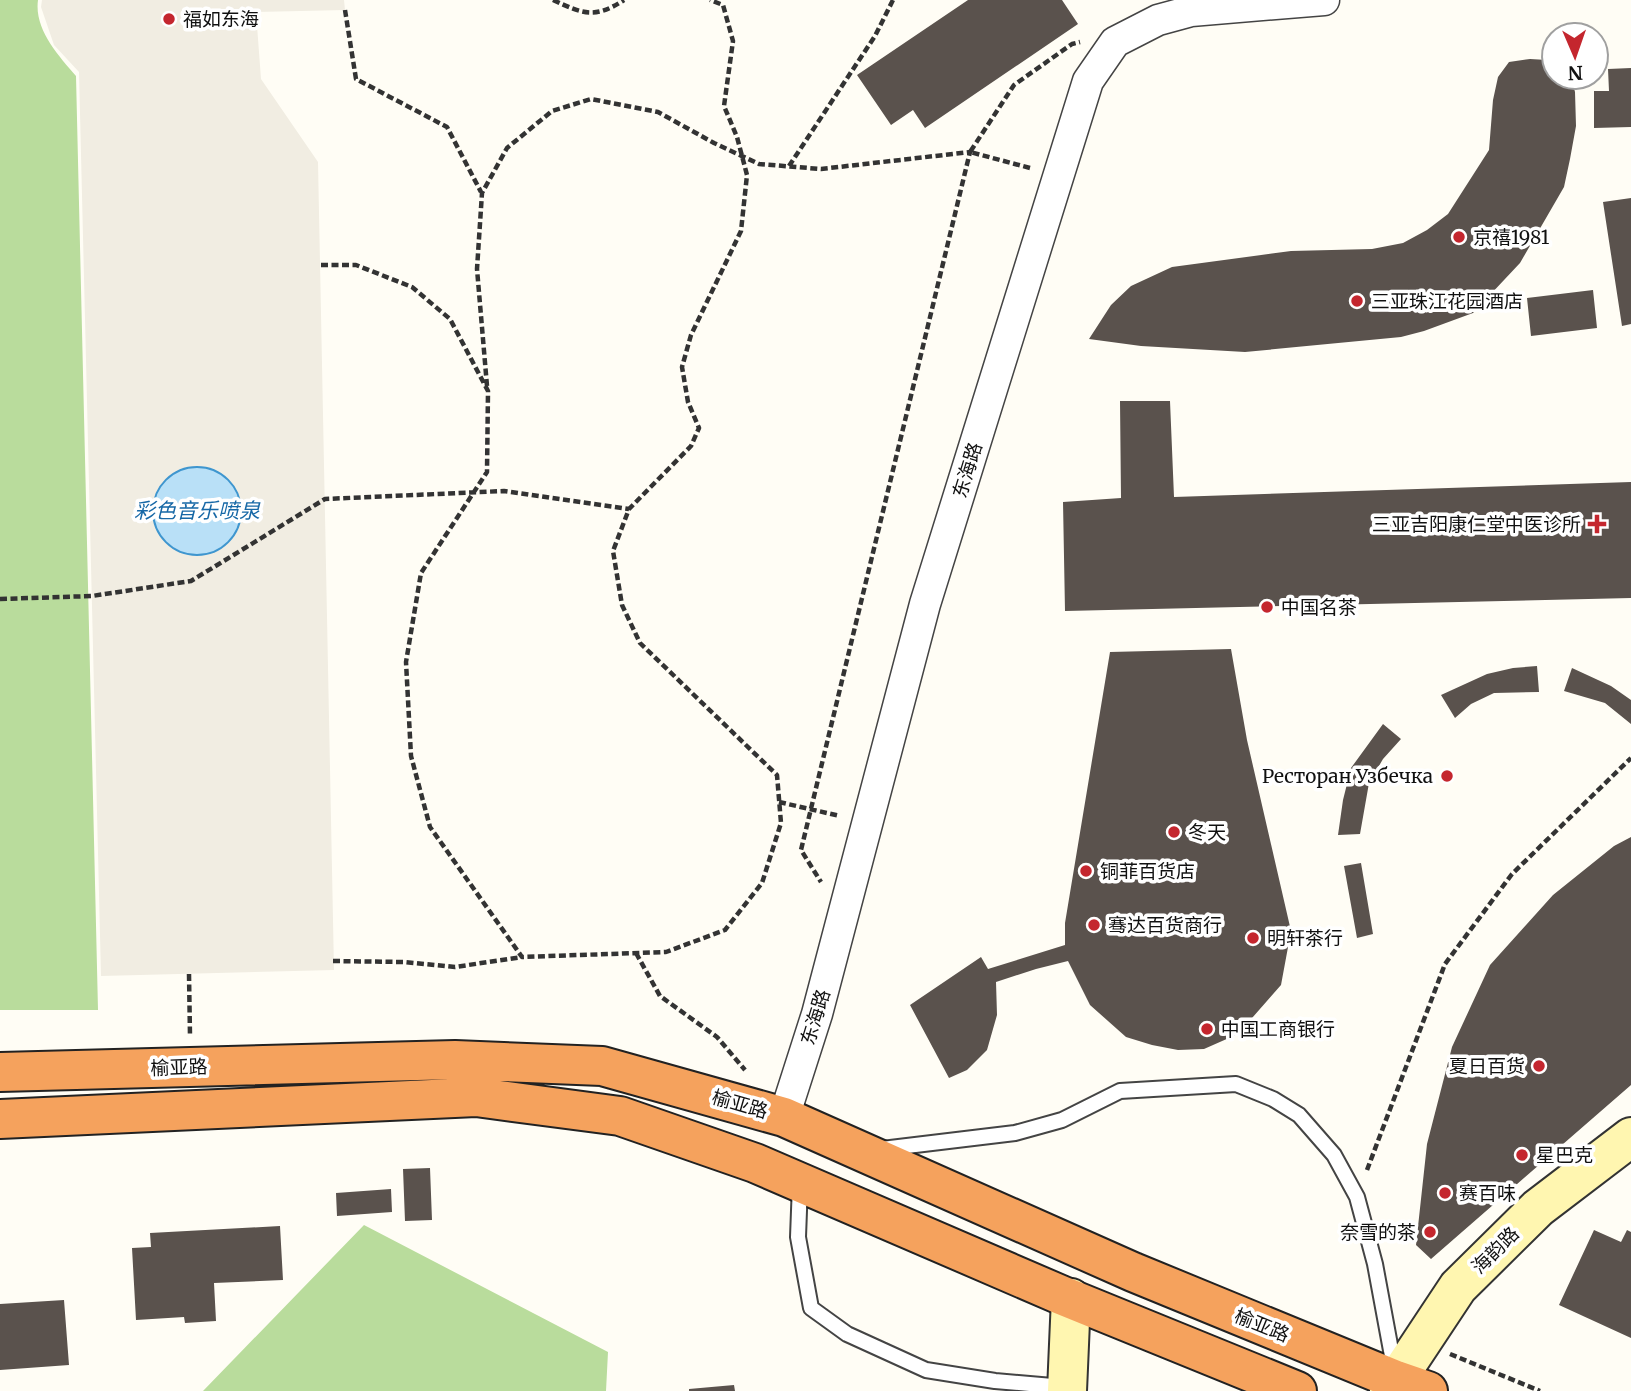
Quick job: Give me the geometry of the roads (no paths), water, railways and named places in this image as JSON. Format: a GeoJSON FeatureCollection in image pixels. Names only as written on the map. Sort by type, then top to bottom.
{"type":"FeatureCollection","features":[{"type":"Feature","properties":{"kind":"highway","name":"榆亚路"},"geometry":{"type":"LineString","coordinates":[[0,1072],[454,1060],[602,1066],[784,1117],[1133,1272],[1405,1387]]}},
{"type":"Feature","properties":{"kind":"highway"},"geometry":{"type":"LineString","coordinates":[[0,1119],[476,1097],[620,1116],[755,1163],[1297,1391]]}},
{"type":"Feature","properties":{"kind":"street","name":"东海路"},"geometry":{"type":"LineString","coordinates":[[784,1117],[817,1014],[925,604],[1088,81],[1115,42],[1158,20],[1191,11],[1324,0]]}},
{"type":"Feature","properties":{"kind":"street","name":"海韵路"},"geometry":{"type":"LineString","coordinates":[[1405,1387],[1421,1342],[1458,1287],[1538,1208],[1631,1137]]}},
{"type":"Feature","properties":{"kind":"street"},"geometry":{"type":"LineString","coordinates":[[1067,1389],[1071,1298]]}},
{"type":"Feature","properties":{"kind":"lane"},"geometry":{"type":"LineString","coordinates":[[862,1152],[1016,1133],[1062,1119],[1121,1091],[1236,1084],[1273,1099],[1299,1115],[1334,1155],[1357,1197],[1405,1387]]}},
{"type":"Feature","properties":{"kind":"lane"},"geometry":{"type":"LineString","coordinates":[[800,1182],[798,1237],[811,1308],[846,1334],[926,1370],[1067,1389]]}},
{"type":"Feature","properties":{"kind":"water","name":"彩色音乐喷泉"},"geometry":{"type":"Polygon","coordinates":[[[188,467],[206,467],[222,474],[234,486],[241,502],[241,520],[234,536],[222,548],[206,555],[188,555],[172,548],[160,536],[153,520],[153,502],[160,486],[172,474],[188,467]]]}},
{"type":"Feature","properties":{"kind":"place","name":"福如东海"},"geometry":{"type":"Point","coordinates":[169,19]}},
{"type":"Feature","properties":{"kind":"place","name":"京禧1981"},"geometry":{"type":"Point","coordinates":[1459,237]}},
{"type":"Feature","properties":{"kind":"place","name":"三亚珠江花园酒店"},"geometry":{"type":"Point","coordinates":[1357,301]}},
{"type":"Feature","properties":{"kind":"place","name":"三亚吉阳康仁堂中医诊所"},"geometry":{"type":"Point","coordinates":[1597,524]}},
{"type":"Feature","properties":{"kind":"place","name":"中国名茶"},"geometry":{"type":"Point","coordinates":[1267,607]}},
{"type":"Feature","properties":{"kind":"place","name":"Ресторан Узбечка"},"geometry":{"type":"Point","coordinates":[1447,776]}},
{"type":"Feature","properties":{"kind":"place","name":"冬天"},"geometry":{"type":"Point","coordinates":[1174,832]}},
{"type":"Feature","properties":{"kind":"place","name":"铜菲百货店"},"geometry":{"type":"Point","coordinates":[1086,871]}},
{"type":"Feature","properties":{"kind":"place","name":"骞达百货商行"},"geometry":{"type":"Point","coordinates":[1094,925]}},
{"type":"Feature","properties":{"kind":"place","name":"明轩茶行"},"geometry":{"type":"Point","coordinates":[1253,938]}},
{"type":"Feature","properties":{"kind":"place","name":"中国工商银行"},"geometry":{"type":"Point","coordinates":[1207,1029]}},
{"type":"Feature","properties":{"kind":"place","name":"夏日百货"},"geometry":{"type":"Point","coordinates":[1539,1066]}},
{"type":"Feature","properties":{"kind":"place","name":"星巴克"},"geometry":{"type":"Point","coordinates":[1522,1155]}},
{"type":"Feature","properties":{"kind":"place","name":"赛百味"},"geometry":{"type":"Point","coordinates":[1445,1193]}},
{"type":"Feature","properties":{"kind":"place","name":"奈雪的茶"},"geometry":{"type":"Point","coordinates":[1430,1232]}}]}
